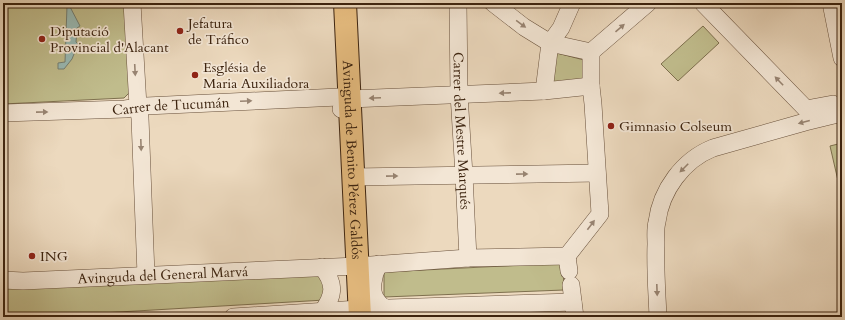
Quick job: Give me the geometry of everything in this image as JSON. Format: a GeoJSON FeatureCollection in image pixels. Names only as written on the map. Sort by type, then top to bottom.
{"type":"FeatureCollection","features":[{"type":"Feature","properties":{"kind":"main road","name":"Avinguda de Benito Pérez Galdós"},"geometry":{"type":"LineString","coordinates":[[335,3],[343,102],[354,313]]}},
{"type":"Feature","properties":{"kind":"main road","name":"Avinguda de Benito Pérez Galdós"},"geometry":{"type":"LineString","coordinates":[[345,3],[343,102],[353,177],[352,266]]}},
{"type":"Feature","properties":{"kind":"street"},"geometry":{"type":"LineString","coordinates":[[132,3],[140,118],[146,275]]}},
{"type":"Feature","properties":{"kind":"street","name":"Carrer del Mestre Marqués"},"geometry":{"type":"LineString","coordinates":[[458,3],[459,94],[468,258]]}},
{"type":"Feature","properties":{"kind":"street"},"geometry":{"type":"LineString","coordinates":[[493,3],[550,43],[591,52]]}},
{"type":"Feature","properties":{"kind":"street"},"geometry":{"type":"LineString","coordinates":[[544,91],[550,43],[561,28],[572,3]]}},
{"type":"Feature","properties":{"kind":"street"},"geometry":{"type":"LineString","coordinates":[[233,317],[322,312],[354,313],[386,308],[473,311],[571,286],[600,214],[593,104],[590,86],[591,52],[648,3]]}},
{"type":"Feature","properties":{"kind":"street"},"geometry":{"type":"LineString","coordinates":[[703,3],[806,109],[842,102]]}},
{"type":"Feature","properties":{"kind":"street"},"geometry":{"type":"LineString","coordinates":[[831,3],[842,58]]}},
{"type":"Feature","properties":{"kind":"street","name":"Carrer de Tucumán"},"geometry":{"type":"LineString","coordinates":[[3,113],[125,110],[138,106],[343,102],[459,94],[544,91],[590,86]]}},
{"type":"Feature","properties":{"kind":"street"},"geometry":{"type":"LineString","coordinates":[[658,317],[656,223],[660,208],[668,189],[674,178],[683,167],[705,151],[805,122],[842,113]]}},
{"type":"Feature","properties":{"kind":"street"},"geometry":{"type":"LineString","coordinates":[[353,177],[597,172]]}},
{"type":"Feature","properties":{"kind":"street","name":"Avinguda del General Marvá"},"geometry":{"type":"LineString","coordinates":[[3,280],[23,281],[352,266],[468,258],[571,286]]}},
{"type":"Feature","properties":{"kind":"street"},"geometry":{"type":"LineString","coordinates":[[379,264],[373,280],[374,291],[378,302],[386,308]]}},
{"type":"Feature","properties":{"kind":"street"},"geometry":{"type":"LineString","coordinates":[[322,267],[330,280],[332,295],[322,312]]}},
{"type":"Feature","properties":{"kind":"shaded area"},"geometry":{"type":"Polygon","coordinates":[[[3,3],[127,3],[131,91],[124,98],[3,104],[3,3]]]}},
{"type":"Feature","properties":{"kind":"shaded area"},"geometry":{"type":"Polygon","coordinates":[[[703,26],[719,43],[678,81],[661,64],[703,26]]]}},
{"type":"Feature","properties":{"kind":"shaded area"},"geometry":{"type":"Polygon","coordinates":[[[557,53],[584,60],[585,84],[550,87],[557,53]]]}},
{"type":"Feature","properties":{"kind":"shaded area"},"geometry":{"type":"Polygon","coordinates":[[[842,143],[842,198],[830,146],[842,143]]]}},
{"type":"Feature","properties":{"kind":"shaded area"},"geometry":{"type":"Polygon","coordinates":[[[563,263],[564,290],[384,297],[384,272],[563,263]]]}},
{"type":"Feature","properties":{"kind":"shaded area"},"geometry":{"type":"Polygon","coordinates":[[[323,274],[325,300],[33,317],[3,317],[3,289],[323,274]]]}},
{"type":"Feature","properties":{"kind":"water"},"geometry":{"type":"Polygon","coordinates":[[[61,3],[68,3],[80,26],[77,28],[76,42],[78,44],[72,59],[64,69],[58,69],[58,63],[65,62],[67,6],[61,5],[61,3]]]}},
{"type":"Feature","properties":{"kind":"place","name":"Jefatura de Tráfico"},"geometry":{"type":"Point","coordinates":[180,31]}},
{"type":"Feature","properties":{"kind":"place","name":"Diputació Provincial d'Alacant"},"geometry":{"type":"Point","coordinates":[42,39]}},
{"type":"Feature","properties":{"kind":"place","name":"Església de Maria Auxiliadora"},"geometry":{"type":"Point","coordinates":[195,75]}},
{"type":"Feature","properties":{"kind":"place","name":"Gimnasio Colseum"},"geometry":{"type":"Point","coordinates":[611,126]}},
{"type":"Feature","properties":{"kind":"place","name":"ING"},"geometry":{"type":"Point","coordinates":[32,256]}}]}
